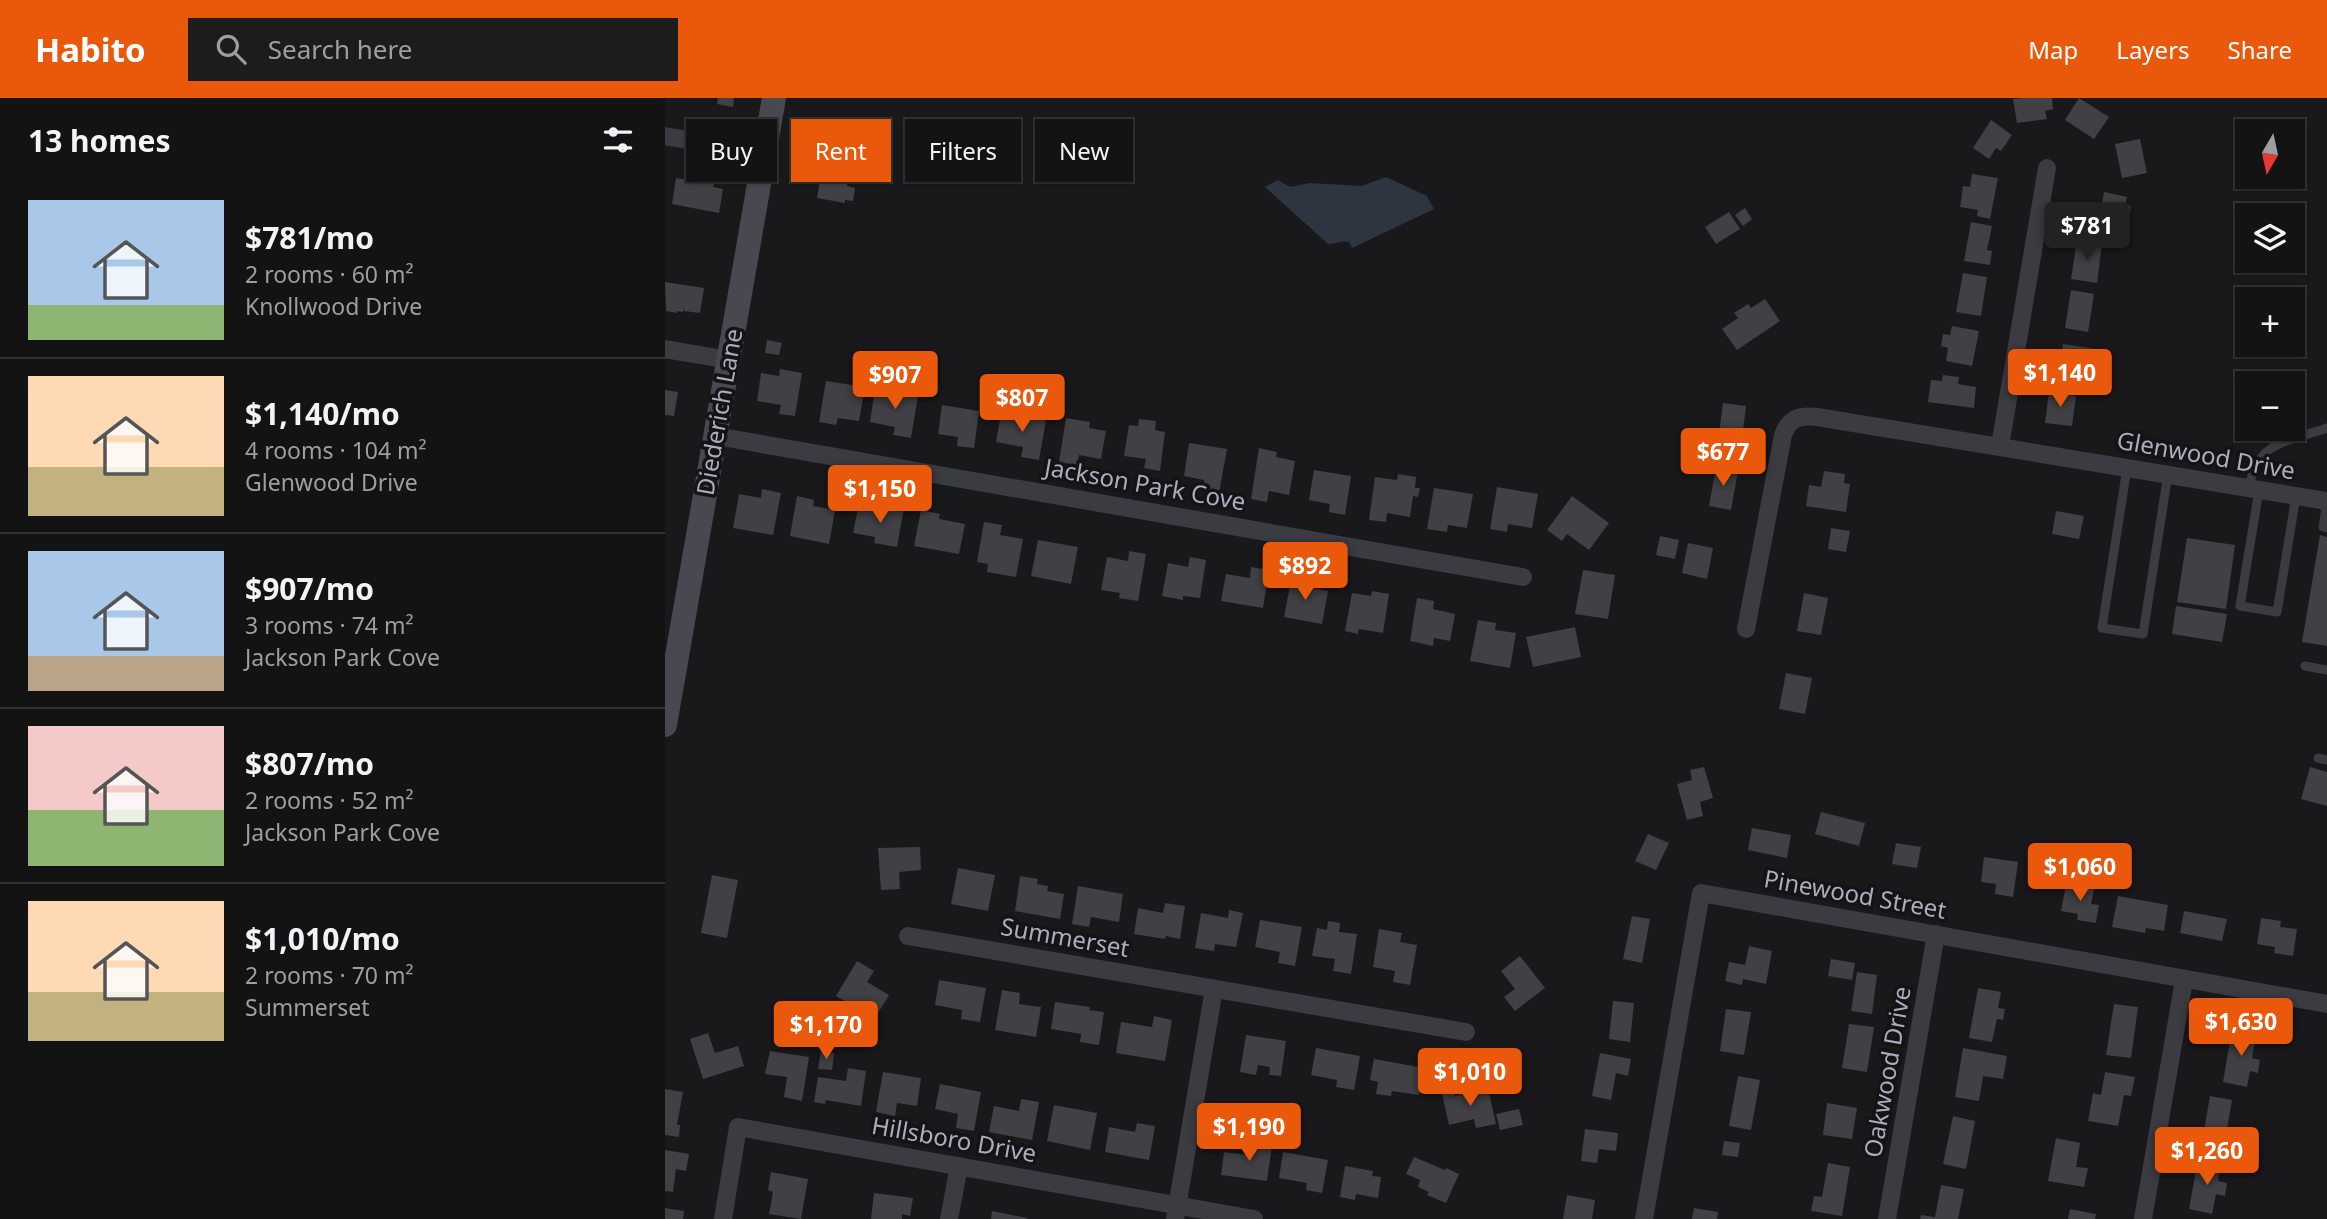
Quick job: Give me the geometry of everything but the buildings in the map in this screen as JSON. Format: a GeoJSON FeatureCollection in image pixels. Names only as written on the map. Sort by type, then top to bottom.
{"type":"FeatureCollection","features":[{"type":"Feature","properties":{"kind":"street","name":"Diederich Lane"},"geometry":{"type":"LineString","coordinates":[[769,119],[773,98]]}},
{"type":"Feature","properties":{"kind":"street"},"geometry":{"type":"LineString","coordinates":[[665,136],[686,140]]}},
{"type":"Feature","properties":{"kind":"street"},"geometry":{"type":"LineString","coordinates":[[2000,446],[2047,168]]}},
{"type":"Feature","properties":{"kind":"street","name":"Diederich Lane"},"geometry":{"type":"LineString","coordinates":[[665,725],[758,182]]}},
{"type":"Feature","properties":{"kind":"street"},"geometry":{"type":"LineString","coordinates":[[665,349],[729,360]]}},
{"type":"Feature","properties":{"kind":"street","name":"Glenwood Drive"},"geometry":{"type":"LineString","coordinates":[[1746,629],[1783,435],[1794,419],[1817,417],[2327,501]]}},
{"type":"Feature","properties":{"kind":"street","name":"Jackson Park Cove"},"geometry":{"type":"LineString","coordinates":[[716,436],[1523,577]]}},
{"type":"Feature","properties":{"kind":"street","name":"Pinewood Street"},"geometry":{"type":"LineString","coordinates":[[1644,1219],[1701,893],[2327,1004]]}},
{"type":"Feature","properties":{"kind":"street","name":"Oakwood Drive"},"geometry":{"type":"LineString","coordinates":[[1887,1219],[1936,934]]}},
{"type":"Feature","properties":{"kind":"street","name":"Summerset"},"geometry":{"type":"LineString","coordinates":[[908,936],[1465,1032]]}},
{"type":"Feature","properties":{"kind":"street"},"geometry":{"type":"LineString","coordinates":[[2143,1219],[2184,980]]}},
{"type":"Feature","properties":{"kind":"street"},"geometry":{"type":"LineString","coordinates":[[1177,1212],[1215,989]]}},
{"type":"Feature","properties":{"kind":"street","name":"Hillsboro Drive"},"geometry":{"type":"LineString","coordinates":[[723,1219],[738,1126],[959,1166],[1177,1212],[1254,1219]]}},
{"type":"Feature","properties":{"kind":"street"},"geometry":{"type":"LineString","coordinates":[[949,1219],[959,1166]]}},
{"type":"Feature","properties":{"kind":"lane"},"geometry":{"type":"LineString","coordinates":[[2296,496],[2277,612],[2240,606],[2254,489],[2252,468],[2262,454],[2291,439],[2327,428]]}},
{"type":"Feature","properties":{"kind":"lane"},"geometry":{"type":"LineString","coordinates":[[2127,468],[2102,628],[2143,634],[2168,474]]}},
{"type":"Feature","properties":{"kind":"lane"},"geometry":{"type":"LineString","coordinates":[[2327,501],[2323,527],[2327,528]]}},
{"type":"Feature","properties":{"kind":"lane"},"geometry":{"type":"LineString","coordinates":[[2305,666],[2327,670]]}},
{"type":"Feature","properties":{"kind":"shaded area"},"geometry":{"type":"Polygon","coordinates":[[[1386,177],[1427,196],[1434,209],[1352,248],[1349,242],[1343,241],[1328,244],[1265,187],[1278,180],[1290,187],[1309,183],[1362,186],[1386,177]]]}}]}
